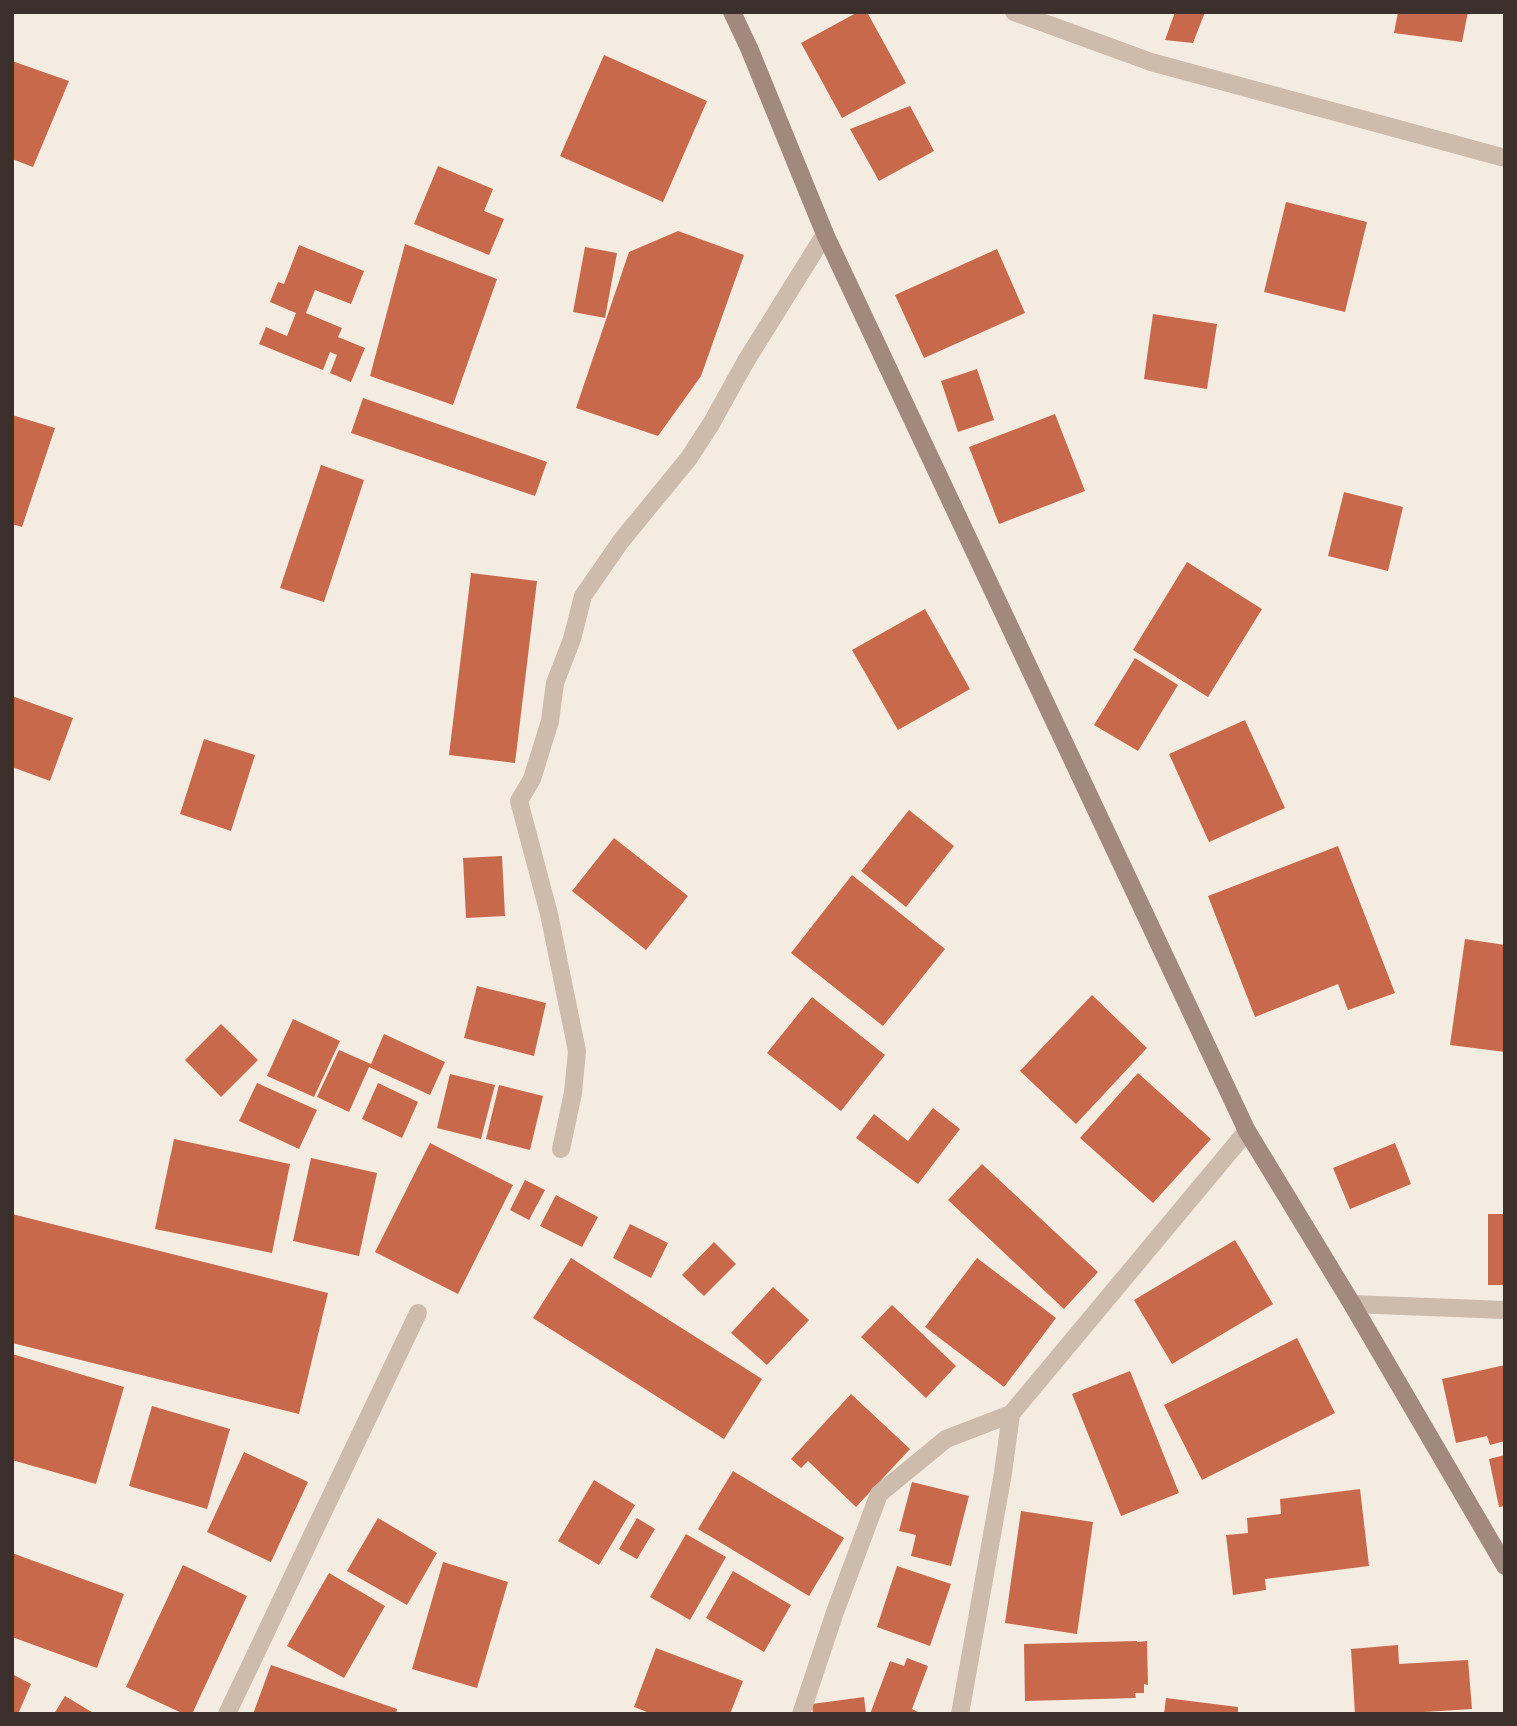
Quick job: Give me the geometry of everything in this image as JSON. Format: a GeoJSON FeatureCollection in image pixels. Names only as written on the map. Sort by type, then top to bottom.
{"type":"FeatureCollection","features":[{"type":"Feature","properties":{"kind":"street"},"geometry":{"type":"LineString","coordinates":[[732,12],[825,234],[1247,1131],[1505,1566]]}},
{"type":"Feature","properties":{"kind":"street"},"geometry":{"type":"LineString","coordinates":[[1014,12],[1151,62],[1505,158]]}},
{"type":"Feature","properties":{"kind":"street"},"geometry":{"type":"LineString","coordinates":[[561,1149],[573,1093],[577,1051],[549,914],[519,801],[532,779],[550,721],[555,683],[572,639],[583,596],[621,541],[689,458],[825,234]]}},
{"type":"Feature","properties":{"kind":"street"},"geometry":{"type":"LineString","coordinates":[[801,1714],[878,1494],[946,1439],[1011,1414],[1247,1131]]}},
{"type":"Feature","properties":{"kind":"street"},"geometry":{"type":"LineString","coordinates":[[1352,1304],[1505,1310]]}},
{"type":"Feature","properties":{"kind":"street"},"geometry":{"type":"LineString","coordinates":[[227,1714],[418,1313]]}},
{"type":"Feature","properties":{"kind":"street"},"geometry":{"type":"LineString","coordinates":[[960,1714],[1011,1414]]}},
{"type":"Feature","properties":{"kind":"building"},"geometry":{"type":"Polygon","coordinates":[[[858,12],[867,12],[906,83],[842,118],[801,43],[858,12]]]}},
{"type":"Feature","properties":{"kind":"building"},"geometry":{"type":"Polygon","coordinates":[[[1175,12],[1205,12],[1193,43],[1165,40],[1175,12]]]}},
{"type":"Feature","properties":{"kind":"building"},"geometry":{"type":"Polygon","coordinates":[[[1398,12],[1468,12],[1462,42],[1394,33],[1398,12]]]}},
{"type":"Feature","properties":{"kind":"building"},"geometry":{"type":"Polygon","coordinates":[[[604,55],[707,101],[663,202],[560,156],[604,55]]]}},
{"type":"Feature","properties":{"kind":"building"},"geometry":{"type":"Polygon","coordinates":[[[12,61],[69,81],[33,167],[12,159],[12,61]]]}},
{"type":"Feature","properties":{"kind":"building"},"geometry":{"type":"Polygon","coordinates":[[[910,106],[934,151],[879,181],[850,129],[910,106]]]}},
{"type":"Feature","properties":{"kind":"building"},"geometry":{"type":"Polygon","coordinates":[[[438,166],[493,189],[484,211],[504,219],[489,255],[414,224],[438,166]]]}},
{"type":"Feature","properties":{"kind":"building"},"geometry":{"type":"Polygon","coordinates":[[[1286,202],[1367,222],[1345,312],[1264,292],[1286,202]]]}},
{"type":"Feature","properties":{"kind":"building"},"geometry":{"type":"Polygon","coordinates":[[[678,231],[744,255],[701,376],[658,436],[576,408],[629,252],[678,231]]]}},
{"type":"Feature","properties":{"kind":"building"},"geometry":{"type":"Polygon","coordinates":[[[405,244],[497,279],[453,405],[370,376],[405,244]]]}},
{"type":"Feature","properties":{"kind":"building"},"geometry":{"type":"Polygon","coordinates":[[[299,245],[364,271],[351,304],[315,290],[306,313],[342,328],[338,337],[365,348],[351,382],[330,373],[337,355],[330,352],[323,370],[259,344],[266,327],[287,336],[296,313],[270,302],[278,282],[284,284],[299,245]]]}},
{"type":"Feature","properties":{"kind":"building"},"geometry":{"type":"Polygon","coordinates":[[[585,247],[617,253],[605,318],[573,312],[585,247]]]}},
{"type":"Feature","properties":{"kind":"building"},"geometry":{"type":"Polygon","coordinates":[[[997,249],[1025,313],[924,358],[895,295],[997,249]]]}},
{"type":"Feature","properties":{"kind":"building"},"geometry":{"type":"Polygon","coordinates":[[[1153,314],[1217,324],[1207,389],[1144,379],[1153,314]]]}},
{"type":"Feature","properties":{"kind":"building"},"geometry":{"type":"Polygon","coordinates":[[[977,369],[994,420],[958,432],[941,381],[977,369]]]}},
{"type":"Feature","properties":{"kind":"building"},"geometry":{"type":"Polygon","coordinates":[[[363,398],[547,462],[535,496],[351,433],[363,398]]]}},
{"type":"Feature","properties":{"kind":"building"},"geometry":{"type":"Polygon","coordinates":[[[1055,414],[1085,491],[999,524],[969,447],[1055,414]]]}},
{"type":"Feature","properties":{"kind":"building"},"geometry":{"type":"Polygon","coordinates":[[[12,415],[55,428],[22,527],[12,524],[12,415]]]}},
{"type":"Feature","properties":{"kind":"building"},"geometry":{"type":"Polygon","coordinates":[[[321,465],[364,480],[324,602],[280,588],[321,465]]]}},
{"type":"Feature","properties":{"kind":"building"},"geometry":{"type":"Polygon","coordinates":[[[1344,492],[1403,507],[1388,571],[1328,556],[1344,492]]]}},
{"type":"Feature","properties":{"kind":"building"},"geometry":{"type":"Polygon","coordinates":[[[1187,562],[1262,609],[1208,697],[1133,650],[1187,562]]]}},
{"type":"Feature","properties":{"kind":"building"},"geometry":{"type":"Polygon","coordinates":[[[471,573],[537,581],[515,763],[449,755],[471,573]]]}},
{"type":"Feature","properties":{"kind":"building"},"geometry":{"type":"Polygon","coordinates":[[[925,609],[970,689],[898,730],[852,650],[925,609]]]}},
{"type":"Feature","properties":{"kind":"building"},"geometry":{"type":"Polygon","coordinates":[[[1135,658],[1178,685],[1138,751],[1094,725],[1135,658]]]}},
{"type":"Feature","properties":{"kind":"building"},"geometry":{"type":"Polygon","coordinates":[[[12,696],[73,718],[50,781],[12,767],[12,696]]]}},
{"type":"Feature","properties":{"kind":"building"},"geometry":{"type":"Polygon","coordinates":[[[1245,720],[1285,808],[1209,842],[1169,754],[1245,720]]]}},
{"type":"Feature","properties":{"kind":"building"},"geometry":{"type":"Polygon","coordinates":[[[204,739],[255,755],[231,831],[180,814],[204,739]]]}},
{"type":"Feature","properties":{"kind":"building"},"geometry":{"type":"Polygon","coordinates":[[[909,810],[954,846],[906,907],[861,871],[909,810]]]}},
{"type":"Feature","properties":{"kind":"building"},"geometry":{"type":"Polygon","coordinates":[[[614,838],[688,896],[646,950],[572,891],[614,838]]]}},
{"type":"Feature","properties":{"kind":"building"},"geometry":{"type":"Polygon","coordinates":[[[1338,846],[1395,993],[1348,1010],[1338,984],[1255,1017],[1208,896],[1338,846]]]}},
{"type":"Feature","properties":{"kind":"building"},"geometry":{"type":"Polygon","coordinates":[[[502,856],[505,916],[466,918],[463,858],[502,856]]]}},
{"type":"Feature","properties":{"kind":"building"},"geometry":{"type":"Polygon","coordinates":[[[852,875],[945,949],[883,1026],[791,953],[852,875]]]}},
{"type":"Feature","properties":{"kind":"building"},"geometry":{"type":"Polygon","coordinates":[[[1465,939],[1505,945],[1505,1052],[1450,1045],[1465,939]]]}},
{"type":"Feature","properties":{"kind":"building"},"geometry":{"type":"Polygon","coordinates":[[[477,986],[546,1003],[534,1056],[464,1038],[477,986]]]}},
{"type":"Feature","properties":{"kind":"building"},"geometry":{"type":"Polygon","coordinates":[[[1092,995],[1147,1048],[1076,1124],[1020,1071],[1092,995]]]}},
{"type":"Feature","properties":{"kind":"building"},"geometry":{"type":"Polygon","coordinates":[[[812,997],[885,1055],[841,1111],[767,1053],[812,997]]]}},
{"type":"Feature","properties":{"kind":"building"},"geometry":{"type":"Polygon","coordinates":[[[293,1019],[340,1041],[314,1097],[267,1076],[293,1019]]]}},
{"type":"Feature","properties":{"kind":"building"},"geometry":{"type":"Polygon","coordinates":[[[221,1024],[258,1060],[221,1097],[185,1060],[221,1024]]]}},
{"type":"Feature","properties":{"kind":"building"},"geometry":{"type":"Polygon","coordinates":[[[384,1034],[445,1062],[430,1095],[369,1067],[349,1112],[317,1097],[339,1050],[371,1064],[384,1034]]]}},
{"type":"Feature","properties":{"kind":"building"},"geometry":{"type":"Polygon","coordinates":[[[1138,1073],[1211,1139],[1153,1203],[1080,1138],[1138,1073]]]}},
{"type":"Feature","properties":{"kind":"building"},"geometry":{"type":"Polygon","coordinates":[[[450,1074],[495,1085],[481,1139],[437,1128],[450,1074]]]}},
{"type":"Feature","properties":{"kind":"building"},"geometry":{"type":"Polygon","coordinates":[[[257,1083],[317,1110],[299,1149],[239,1121],[257,1083]]]}},
{"type":"Feature","properties":{"kind":"building"},"geometry":{"type":"Polygon","coordinates":[[[378,1083],[418,1102],[402,1138],[362,1119],[378,1083]]]}},
{"type":"Feature","properties":{"kind":"building"},"geometry":{"type":"Polygon","coordinates":[[[499,1085],[543,1096],[530,1150],[486,1139],[499,1085]]]}},
{"type":"Feature","properties":{"kind":"building"},"geometry":{"type":"Polygon","coordinates":[[[933,1108],[960,1129],[918,1184],[856,1138],[874,1114],[908,1141],[933,1108]]]}},
{"type":"Feature","properties":{"kind":"building"},"geometry":{"type":"Polygon","coordinates":[[[174,1139],[290,1164],[272,1253],[155,1229],[174,1139]]]}},
{"type":"Feature","properties":{"kind":"building"},"geometry":{"type":"Polygon","coordinates":[[[430,1143],[513,1185],[458,1294],[375,1252],[430,1143]]]}},
{"type":"Feature","properties":{"kind":"building"},"geometry":{"type":"Polygon","coordinates":[[[1395,1143],[1411,1184],[1350,1209],[1333,1168],[1395,1143]]]}},
{"type":"Feature","properties":{"kind":"building"},"geometry":{"type":"Polygon","coordinates":[[[311,1158],[377,1173],[359,1256],[293,1241],[311,1158]]]}},
{"type":"Feature","properties":{"kind":"building"},"geometry":{"type":"Polygon","coordinates":[[[982,1164],[1098,1272],[1064,1309],[948,1200],[982,1164]]]}},
{"type":"Feature","properties":{"kind":"building"},"geometry":{"type":"Polygon","coordinates":[[[525,1180],[545,1190],[529,1220],[510,1210],[525,1180]]]}},
{"type":"Feature","properties":{"kind":"building"},"geometry":{"type":"Polygon","coordinates":[[[556,1195],[598,1217],[582,1247],[540,1226],[556,1195]]]}},
{"type":"Feature","properties":{"kind":"building"},"geometry":{"type":"Polygon","coordinates":[[[12,1214],[328,1293],[299,1414],[12,1343],[12,1214]]]}},
{"type":"Feature","properties":{"kind":"building"},"geometry":{"type":"Polygon","coordinates":[[[1488,1214],[1505,1214],[1505,1285],[1488,1285],[1488,1214]]]}},
{"type":"Feature","properties":{"kind":"building"},"geometry":{"type":"Polygon","coordinates":[[[630,1224],[668,1243],[651,1278],[613,1258],[630,1224]]]}},
{"type":"Feature","properties":{"kind":"building"},"geometry":{"type":"Polygon","coordinates":[[[1235,1240],[1273,1304],[1172,1364],[1134,1300],[1235,1240]]]}},
{"type":"Feature","properties":{"kind":"building"},"geometry":{"type":"Polygon","coordinates":[[[714,1242],[736,1264],[704,1296],[682,1275],[714,1242]]]}},
{"type":"Feature","properties":{"kind":"building"},"geometry":{"type":"Polygon","coordinates":[[[571,1258],[762,1379],[724,1439],[533,1318],[571,1258]]]}},
{"type":"Feature","properties":{"kind":"building"},"geometry":{"type":"Polygon","coordinates":[[[977,1258],[1056,1318],[1004,1387],[925,1327],[977,1258]]]}},
{"type":"Feature","properties":{"kind":"building"},"geometry":{"type":"Polygon","coordinates":[[[773,1287],[809,1320],[767,1365],[731,1333],[773,1287]]]}},
{"type":"Feature","properties":{"kind":"building"},"geometry":{"type":"Polygon","coordinates":[[[892,1305],[956,1366],[926,1398],[861,1337],[892,1305]]]}},
{"type":"Feature","properties":{"kind":"building"},"geometry":{"type":"Polygon","coordinates":[[[1297,1338],[1335,1413],[1202,1480],[1164,1405],[1297,1338]]]}},
{"type":"Feature","properties":{"kind":"building"},"geometry":{"type":"Polygon","coordinates":[[[12,1354],[124,1387],[96,1484],[12,1460],[12,1354]]]}},
{"type":"Feature","properties":{"kind":"building"},"geometry":{"type":"Polygon","coordinates":[[[1505,1365],[1505,1441],[1490,1445],[1487,1436],[1456,1443],[1442,1379],[1505,1365]]]}},
{"type":"Feature","properties":{"kind":"building"},"geometry":{"type":"Polygon","coordinates":[[[1130,1371],[1179,1493],[1121,1516],[1072,1394],[1130,1371]]]}},
{"type":"Feature","properties":{"kind":"building"},"geometry":{"type":"Polygon","coordinates":[[[851,1394],[910,1449],[856,1507],[808,1461],[801,1468],[791,1459],[851,1394]]]}},
{"type":"Feature","properties":{"kind":"building"},"geometry":{"type":"Polygon","coordinates":[[[152,1406],[230,1429],[207,1509],[129,1486],[152,1406]]]}},
{"type":"Feature","properties":{"kind":"building"},"geometry":{"type":"Polygon","coordinates":[[[244,1452],[308,1482],[271,1562],[207,1532],[244,1452]]]}},
{"type":"Feature","properties":{"kind":"building"},"geometry":{"type":"Polygon","coordinates":[[[1505,1455],[1505,1506],[1499,1507],[1489,1459],[1505,1455]]]}},
{"type":"Feature","properties":{"kind":"building"},"geometry":{"type":"Polygon","coordinates":[[[733,1471],[844,1538],[809,1596],[698,1529],[733,1471]]]}},
{"type":"Feature","properties":{"kind":"building"},"geometry":{"type":"Polygon","coordinates":[[[594,1480],[635,1505],[599,1565],[558,1541],[594,1480]]]}},
{"type":"Feature","properties":{"kind":"building"},"geometry":{"type":"Polygon","coordinates":[[[912,1482],[969,1496],[951,1566],[911,1556],[916,1535],[899,1531],[912,1482]]]}},
{"type":"Feature","properties":{"kind":"building"},"geometry":{"type":"Polygon","coordinates":[[[1360,1489],[1369,1566],[1265,1579],[1266,1590],[1233,1595],[1226,1535],[1248,1533],[1247,1518],[1281,1514],[1280,1499],[1360,1489]]]}},
{"type":"Feature","properties":{"kind":"building"},"geometry":{"type":"Polygon","coordinates":[[[1021,1511],[1093,1522],[1077,1634],[1005,1623],[1021,1511]]]}},
{"type":"Feature","properties":{"kind":"building"},"geometry":{"type":"Polygon","coordinates":[[[378,1518],[437,1553],[407,1605],[347,1571],[378,1518]]]}},
{"type":"Feature","properties":{"kind":"building"},"geometry":{"type":"Polygon","coordinates":[[[637,1518],[655,1529],[637,1559],[619,1549],[637,1518]]]}},
{"type":"Feature","properties":{"kind":"building"},"geometry":{"type":"Polygon","coordinates":[[[686,1534],[726,1557],[690,1620],[650,1597],[686,1534]]]}},
{"type":"Feature","properties":{"kind":"building"},"geometry":{"type":"Polygon","coordinates":[[[12,1553],[124,1594],[97,1668],[12,1637],[12,1553]]]}},
{"type":"Feature","properties":{"kind":"building"},"geometry":{"type":"Polygon","coordinates":[[[443,1562],[508,1582],[477,1688],[412,1669],[443,1562]]]}},
{"type":"Feature","properties":{"kind":"building"},"geometry":{"type":"Polygon","coordinates":[[[183,1565],[247,1596],[192,1714],[184,1714],[126,1687],[183,1565]]]}},
{"type":"Feature","properties":{"kind":"building"},"geometry":{"type":"Polygon","coordinates":[[[897,1566],[951,1584],[930,1646],[877,1627],[897,1566]]]}},
{"type":"Feature","properties":{"kind":"building"},"geometry":{"type":"Polygon","coordinates":[[[733,1571],[791,1605],[764,1652],[706,1618],[733,1571]]]}},
{"type":"Feature","properties":{"kind":"building"},"geometry":{"type":"Polygon","coordinates":[[[329,1573],[385,1606],[344,1678],[287,1646],[329,1573]]]}},
{"type":"Feature","properties":{"kind":"building"},"geometry":{"type":"Polygon","coordinates":[[[1147,1641],[1148,1685],[1144,1684],[1144,1693],[1135,1693],[1136,1698],[1025,1701],[1024,1644],[1147,1641]]]}},
{"type":"Feature","properties":{"kind":"building"},"geometry":{"type":"Polygon","coordinates":[[[1398,1645],[1399,1664],[1468,1660],[1472,1709],[1355,1714],[1351,1649],[1398,1645]]]}},
{"type":"Feature","properties":{"kind":"building"},"geometry":{"type":"Polygon","coordinates":[[[656,1648],[743,1681],[730,1714],[652,1714],[634,1707],[656,1648]]]}},
{"type":"Feature","properties":{"kind":"building"},"geometry":{"type":"Polygon","coordinates":[[[907,1658],[928,1666],[912,1709],[922,1714],[870,1714],[890,1661],[904,1666],[907,1658]]]}},
{"type":"Feature","properties":{"kind":"building"},"geometry":{"type":"Polygon","coordinates":[[[271,1665],[397,1709],[396,1714],[253,1714],[271,1665]]]}},
{"type":"Feature","properties":{"kind":"building"},"geometry":{"type":"Polygon","coordinates":[[[12,1674],[31,1684],[18,1714],[12,1714],[12,1674]]]}},
{"type":"Feature","properties":{"kind":"building"},"geometry":{"type":"Polygon","coordinates":[[[65,1696],[95,1714],[54,1714],[65,1696]]]}},
{"type":"Feature","properties":{"kind":"building"},"geometry":{"type":"Polygon","coordinates":[[[864,1697],[866,1714],[813,1714],[812,1704],[864,1697]]]}},
{"type":"Feature","properties":{"kind":"building"},"geometry":{"type":"Polygon","coordinates":[[[1166,1698],[1238,1707],[1238,1714],[1164,1714],[1166,1698]]]}}]}
